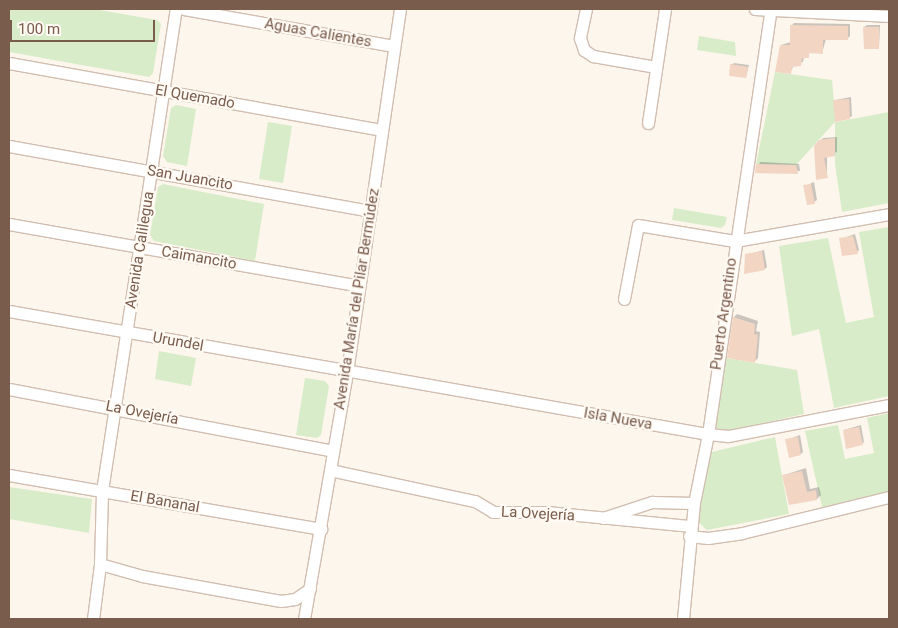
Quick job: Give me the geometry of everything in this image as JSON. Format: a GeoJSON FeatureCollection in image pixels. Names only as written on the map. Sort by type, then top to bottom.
{"type":"FeatureCollection","features":[{"type":"Feature","properties":{"kind":"street","name":"Avenida Calilegua"},"geometry":{"type":"LineString","coordinates":[[93,619],[100,564],[102,491],[128,332],[176,9]]}},
{"type":"Feature","properties":{"kind":"street","name":"Aguas Calientes"},"geometry":{"type":"LineString","coordinates":[[184,9],[394,46]]}},
{"type":"Feature","properties":{"kind":"street","name":"Avenida María del Pilar Bermúdez"},"geometry":{"type":"LineString","coordinates":[[304,619],[347,372],[400,9]]}},
{"type":"Feature","properties":{"kind":"street"},"geometry":{"type":"LineString","coordinates":[[586,9],[580,38],[584,50],[593,56],[656,66]]}},
{"type":"Feature","properties":{"kind":"street"},"geometry":{"type":"LineString","coordinates":[[648,123],[665,9]]}},
{"type":"Feature","properties":{"kind":"street"},"geometry":{"type":"LineString","coordinates":[[754,9],[889,16]]}},
{"type":"Feature","properties":{"kind":"street","name":"Puerto Argentino"},"geometry":{"type":"LineString","coordinates":[[683,619],[694,503],[708,434],[770,10]]}},
{"type":"Feature","properties":{"kind":"street","name":"El Quemado"},"geometry":{"type":"LineString","coordinates":[[9,64],[381,130]]}},
{"type":"Feature","properties":{"kind":"street","name":"San Juancito"},"geometry":{"type":"LineString","coordinates":[[9,146],[371,211]]}},
{"type":"Feature","properties":{"kind":"street"},"geometry":{"type":"LineString","coordinates":[[624,299],[638,225],[735,241],[889,214]]}},
{"type":"Feature","properties":{"kind":"street","name":"Caimancito"},"geometry":{"type":"LineString","coordinates":[[9,224],[360,286]]}},
{"type":"Feature","properties":{"kind":"street","name":"Urundel"},"geometry":{"type":"LineString","coordinates":[[9,311],[347,372]]}},
{"type":"Feature","properties":{"kind":"street","name":"Isla Nueva"},"geometry":{"type":"LineString","coordinates":[[347,372],[728,436],[889,405]]}},
{"type":"Feature","properties":{"kind":"street","name":"La Ovejería"},"geometry":{"type":"LineString","coordinates":[[9,389],[115,407],[333,451]]}},
{"type":"Feature","properties":{"kind":"street","name":"La Ovejería"},"geometry":{"type":"LineString","coordinates":[[330,470],[475,501],[493,512],[547,512],[690,531],[708,538],[742,533],[889,496]]}},
{"type":"Feature","properties":{"kind":"street","name":"El Bananal"},"geometry":{"type":"LineString","coordinates":[[9,475],[321,529]]}},
{"type":"Feature","properties":{"kind":"street"},"geometry":{"type":"LineString","coordinates":[[600,519],[652,502],[694,503]]}},
{"type":"Feature","properties":{"kind":"street"},"geometry":{"type":"LineString","coordinates":[[100,564],[142,576],[281,601],[295,599],[310,589]]}},
{"type":"Feature","properties":{"kind":"green space"},"geometry":{"type":"Polygon","coordinates":[[[9,9],[94,9],[157,20],[161,24],[153,73],[149,77],[9,52],[9,9]]]}},
{"type":"Feature","properties":{"kind":"green space"},"geometry":{"type":"Polygon","coordinates":[[[699,36],[735,42],[736,56],[697,50],[699,36]]]}},
{"type":"Feature","properties":{"kind":"green space"},"geometry":{"type":"Polygon","coordinates":[[[775,72],[832,80],[836,122],[889,112],[889,203],[842,212],[835,164],[835,122],[796,165],[756,164],[775,72]]]}},
{"type":"Feature","properties":{"kind":"green space"},"geometry":{"type":"Polygon","coordinates":[[[176,105],[196,109],[187,166],[167,162],[163,156],[171,108],[176,105]]]}},
{"type":"Feature","properties":{"kind":"green space"},"geometry":{"type":"Polygon","coordinates":[[[268,122],[292,126],[283,183],[259,179],[268,122]]]}},
{"type":"Feature","properties":{"kind":"green space"},"geometry":{"type":"Polygon","coordinates":[[[163,184],[264,204],[255,261],[154,241],[150,235],[158,187],[163,184]]]}},
{"type":"Feature","properties":{"kind":"green space"},"geometry":{"type":"Polygon","coordinates":[[[674,208],[727,217],[725,225],[721,228],[672,220],[674,208]]]}},
{"type":"Feature","properties":{"kind":"green space"},"geometry":{"type":"Polygon","coordinates":[[[889,227],[889,396],[834,408],[819,329],[792,336],[779,246],[828,238],[846,323],[874,317],[859,232],[889,227]]]}},
{"type":"Feature","properties":{"kind":"green space"},"geometry":{"type":"Polygon","coordinates":[[[159,351],[196,358],[191,386],[155,379],[159,351]]]}},
{"type":"Feature","properties":{"kind":"green space"},"geometry":{"type":"Polygon","coordinates":[[[726,358],[797,370],[804,414],[722,432],[714,426],[726,358]]]}},
{"type":"Feature","properties":{"kind":"green space"},"geometry":{"type":"Polygon","coordinates":[[[305,378],[325,381],[329,386],[321,435],[317,438],[296,435],[305,378]]]}},
{"type":"Feature","properties":{"kind":"green space"},"geometry":{"type":"Polygon","coordinates":[[[889,413],[889,491],[822,507],[805,431],[838,425],[845,459],[874,453],[867,418],[889,413]]]}},
{"type":"Feature","properties":{"kind":"green space"},"geometry":{"type":"Polygon","coordinates":[[[775,437],[789,514],[707,530],[697,521],[707,457],[712,452],[775,437]]]}},
{"type":"Feature","properties":{"kind":"green space"},"geometry":{"type":"Polygon","coordinates":[[[9,487],[92,499],[89,533],[9,519],[9,487]]]}},
{"type":"Feature","properties":{"kind":"building"},"geometry":{"type":"Polygon","coordinates":[[[790,25],[848,26],[848,40],[823,40],[823,54],[809,53],[809,58],[802,58],[801,66],[792,67],[791,74],[775,72],[780,45],[790,45],[790,25]]]}},
{"type":"Feature","properties":{"kind":"building"},"geometry":{"type":"Polygon","coordinates":[[[863,27],[879,27],[879,49],[864,49],[863,27]]]}},
{"type":"Feature","properties":{"kind":"building"},"geometry":{"type":"Polygon","coordinates":[[[730,64],[748,67],[746,78],[729,76],[730,64]]]}},
{"type":"Feature","properties":{"kind":"building"},"geometry":{"type":"Polygon","coordinates":[[[849,99],[850,119],[835,122],[833,100],[849,99]]]}},
{"type":"Feature","properties":{"kind":"building"},"geometry":{"type":"Polygon","coordinates":[[[835,138],[835,156],[824,158],[828,178],[816,180],[814,146],[819,140],[835,138]]]}},
{"type":"Feature","properties":{"kind":"building"},"geometry":{"type":"Polygon","coordinates":[[[756,164],[796,165],[798,174],[755,173],[756,164]]]}},
{"type":"Feature","properties":{"kind":"building"},"geometry":{"type":"Polygon","coordinates":[[[811,184],[815,204],[807,205],[803,185],[811,184]]]}},
{"type":"Feature","properties":{"kind":"building"},"geometry":{"type":"Polygon","coordinates":[[[853,236],[858,254],[842,256],[839,238],[853,236]]]}},
{"type":"Feature","properties":{"kind":"building"},"geometry":{"type":"Polygon","coordinates":[[[762,251],[765,270],[744,274],[745,254],[762,251]]]}},
{"type":"Feature","properties":{"kind":"building"},"geometry":{"type":"Polygon","coordinates":[[[733,317],[755,324],[754,334],[758,335],[755,363],[727,358],[733,317]]]}},
{"type":"Feature","properties":{"kind":"building"},"geometry":{"type":"Polygon","coordinates":[[[859,427],[863,445],[846,449],[843,430],[859,427]]]}},
{"type":"Feature","properties":{"kind":"building"},"geometry":{"type":"Polygon","coordinates":[[[798,437],[801,455],[789,458],[785,439],[798,437]]]}},
{"type":"Feature","properties":{"kind":"building"},"geometry":{"type":"Polygon","coordinates":[[[802,471],[807,492],[816,490],[817,500],[789,505],[782,475],[802,471]]]}}]}
